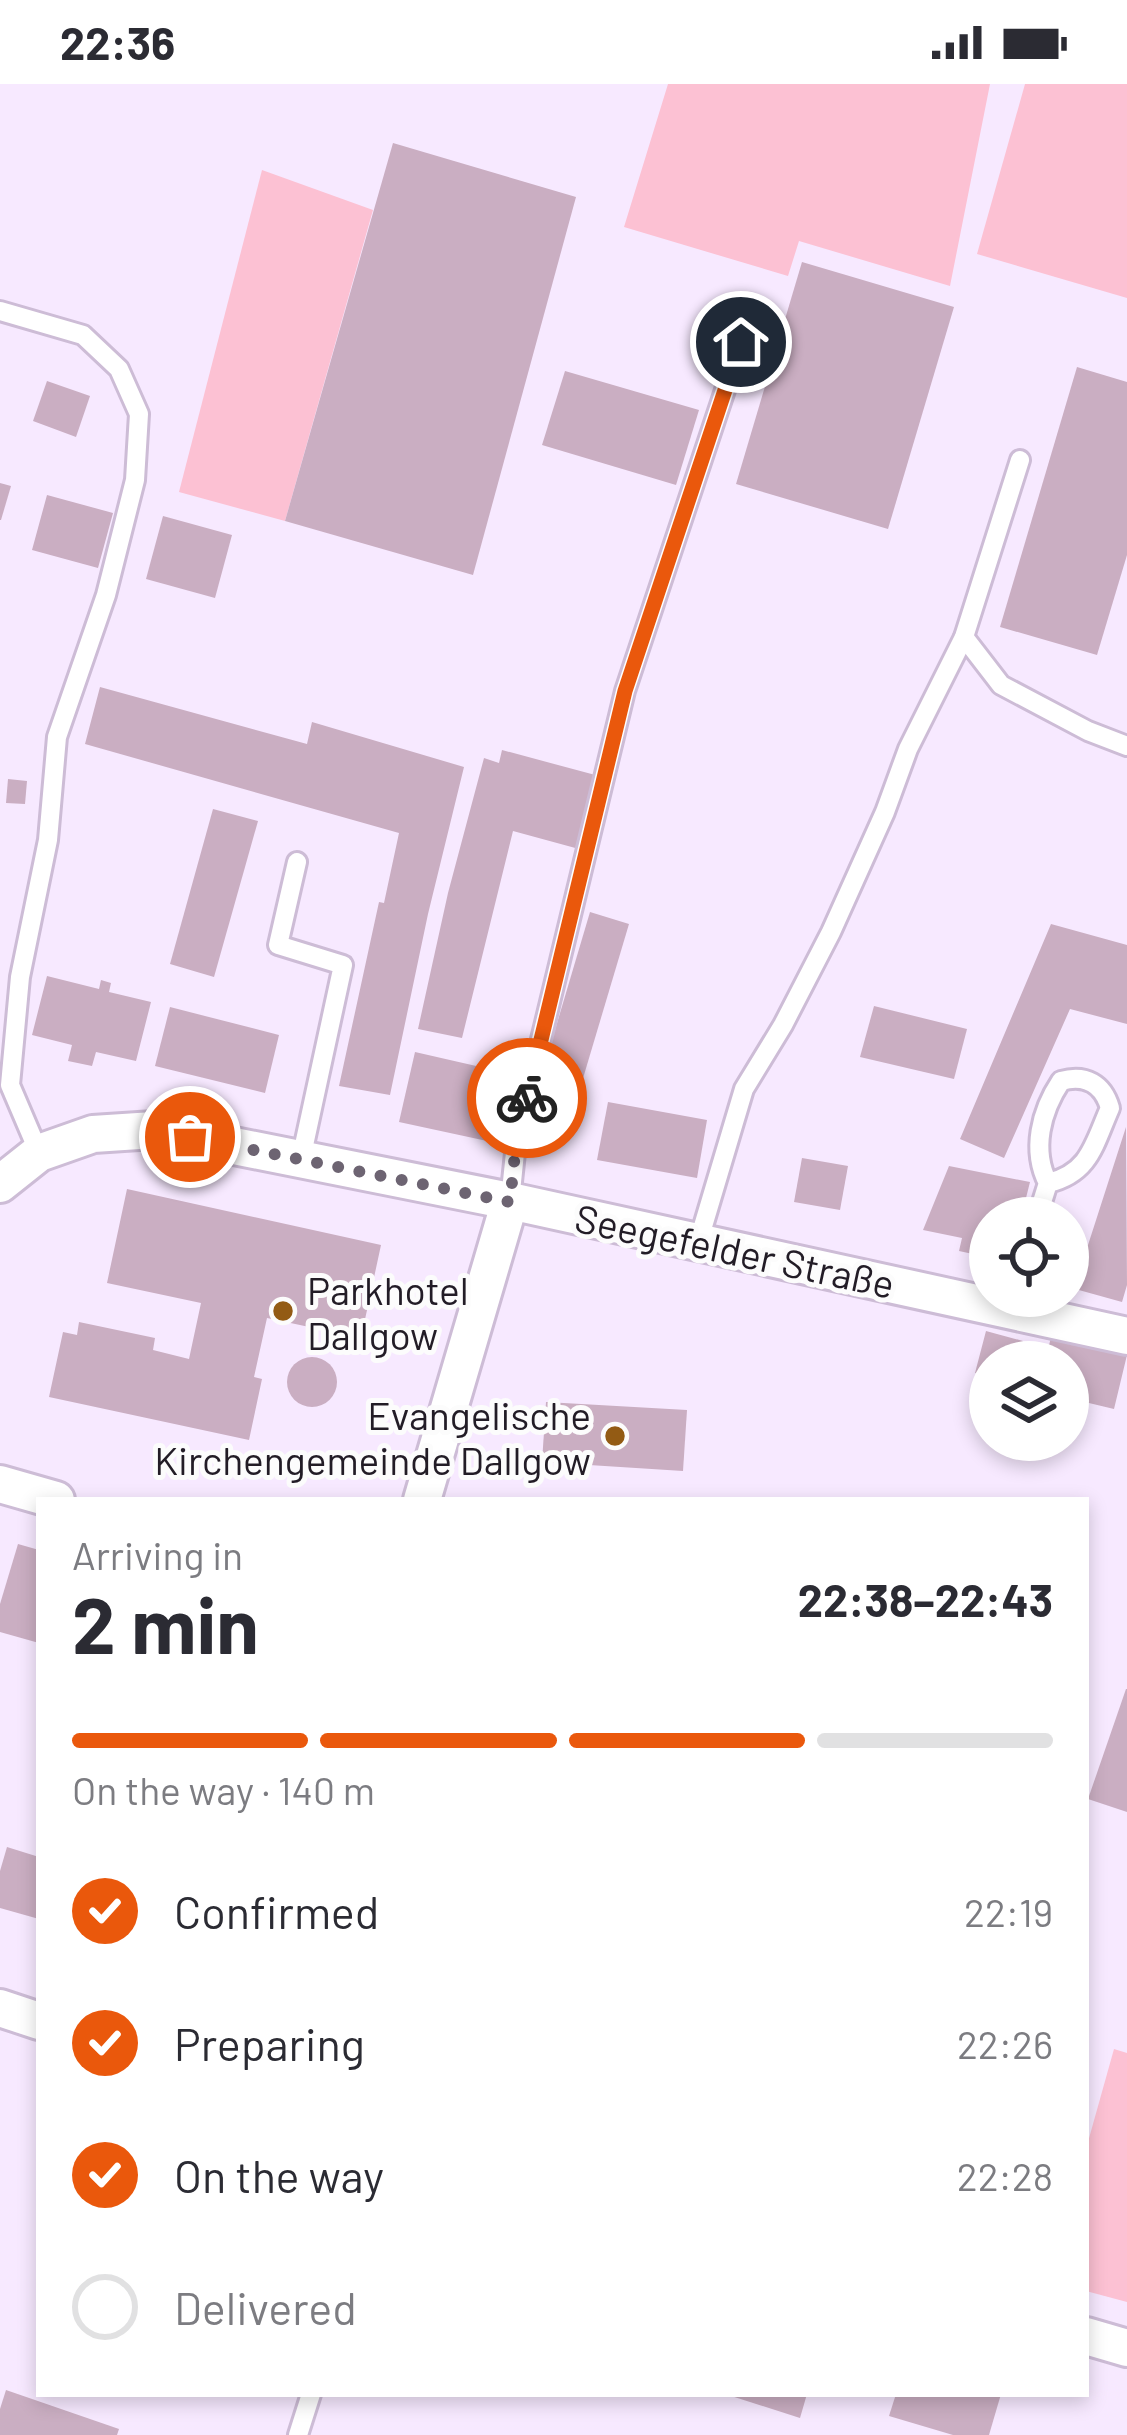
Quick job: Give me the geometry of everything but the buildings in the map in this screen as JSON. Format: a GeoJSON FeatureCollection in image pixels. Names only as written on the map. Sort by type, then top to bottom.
{"type":"FeatureCollection","features":[{"type":"Feature","properties":{"kind":"street","name":"Seegefelder Straße"},"geometry":{"type":"LineString","coordinates":[[0,1184],[39,1153],[93,1134],[154,1130],[969,1295]]}},
{"type":"Feature","properties":{"kind":"street"},"geometry":{"type":"LineString","coordinates":[[423,1497],[510,1202]]}},
{"type":"Feature","properties":{"kind":"street","name":"Seegefelder Straße"},"geometry":{"type":"LineString","coordinates":[[1060,1317],[1127,1336]]}},
{"type":"Feature","properties":{"kind":"street"},"geometry":{"type":"LineString","coordinates":[[0,1484],[46,1497]]}},
{"type":"Feature","properties":{"kind":"street"},"geometry":{"type":"LineString","coordinates":[[0,2008],[36,2019]]}},
{"type":"Feature","properties":{"kind":"street"},"geometry":{"type":"LineString","coordinates":[[1089,2337],[1127,2348]]}},
{"type":"Feature","properties":{"kind":"lane"},"geometry":{"type":"LineString","coordinates":[[0,311],[83,335],[119,369],[139,414],[135,479],[106,596],[57,737],[48,839],[20,976],[10,1085],[39,1153]]}},
{"type":"Feature","properties":{"kind":"lane"},"geometry":{"type":"LineString","coordinates":[[510,1202],[516,1143],[625,691],[741,342]]}},
{"type":"Feature","properties":{"kind":"lane"},"geometry":{"type":"LineString","coordinates":[[698,1243],[744,1089],[832,932],[908,749],[964,637],[1020,460]]}},
{"type":"Feature","properties":{"kind":"lane"},"geometry":{"type":"LineString","coordinates":[[964,637],[1001,685],[1127,746]]}},
{"type":"Feature","properties":{"kind":"lane"},"geometry":{"type":"LineString","coordinates":[[297,862],[278,945],[343,965],[301,1160]]}},
{"type":"Feature","properties":{"kind":"lane"},"geometry":{"type":"LineString","coordinates":[[1044,1197],[1048,1183],[1039,1144],[1049,1102],[1061,1081],[1089,1080],[1102,1088],[1110,1108],[1087,1161],[1071,1175],[1048,1183]]}},
{"type":"Feature","properties":{"kind":"lane"},"geometry":{"type":"LineString","coordinates":[[298,2435],[310,2397]]}},
{"type":"Feature","properties":{"kind":"shaded area"},"geometry":{"type":"Polygon","coordinates":[[[668,84],[990,84],[950,286],[799,241],[788,276],[624,227],[668,84]]]}},
{"type":"Feature","properties":{"kind":"shaded area"},"geometry":{"type":"Polygon","coordinates":[[[1025,84],[1127,84],[1127,298],[977,254],[1025,84]]]}},
{"type":"Feature","properties":{"kind":"shaded area"},"geometry":{"type":"Polygon","coordinates":[[[262,170],[373,210],[285,521],[179,492],[262,170]]]}},
{"type":"Feature","properties":{"kind":"shaded area"},"geometry":{"type":"Polygon","coordinates":[[[1114,2049],[1127,2053],[1127,2302],[1089,2292],[1089,2138],[1114,2049]]]}},
{"type":"Feature","properties":{"kind":"way so far"},"geometry":{"type":"LineString","coordinates":[[190,1137],[510,1202],[527,1098]]}},
{"type":"Feature","properties":{"kind":"place","name":"Parkhotel Dallgow"},"geometry":{"type":"Point","coordinates":[283,1311]}},
{"type":"Feature","properties":{"kind":"place","name":"Evangelische Kirchengemeinde Dallgow"},"geometry":{"type":"Point","coordinates":[615,1436]}},
{"type":"Feature","properties":{"kind":"route"},"geometry":{"type":"LineString","coordinates":[[527,1098],[625,691],[741,342]]}}]}
